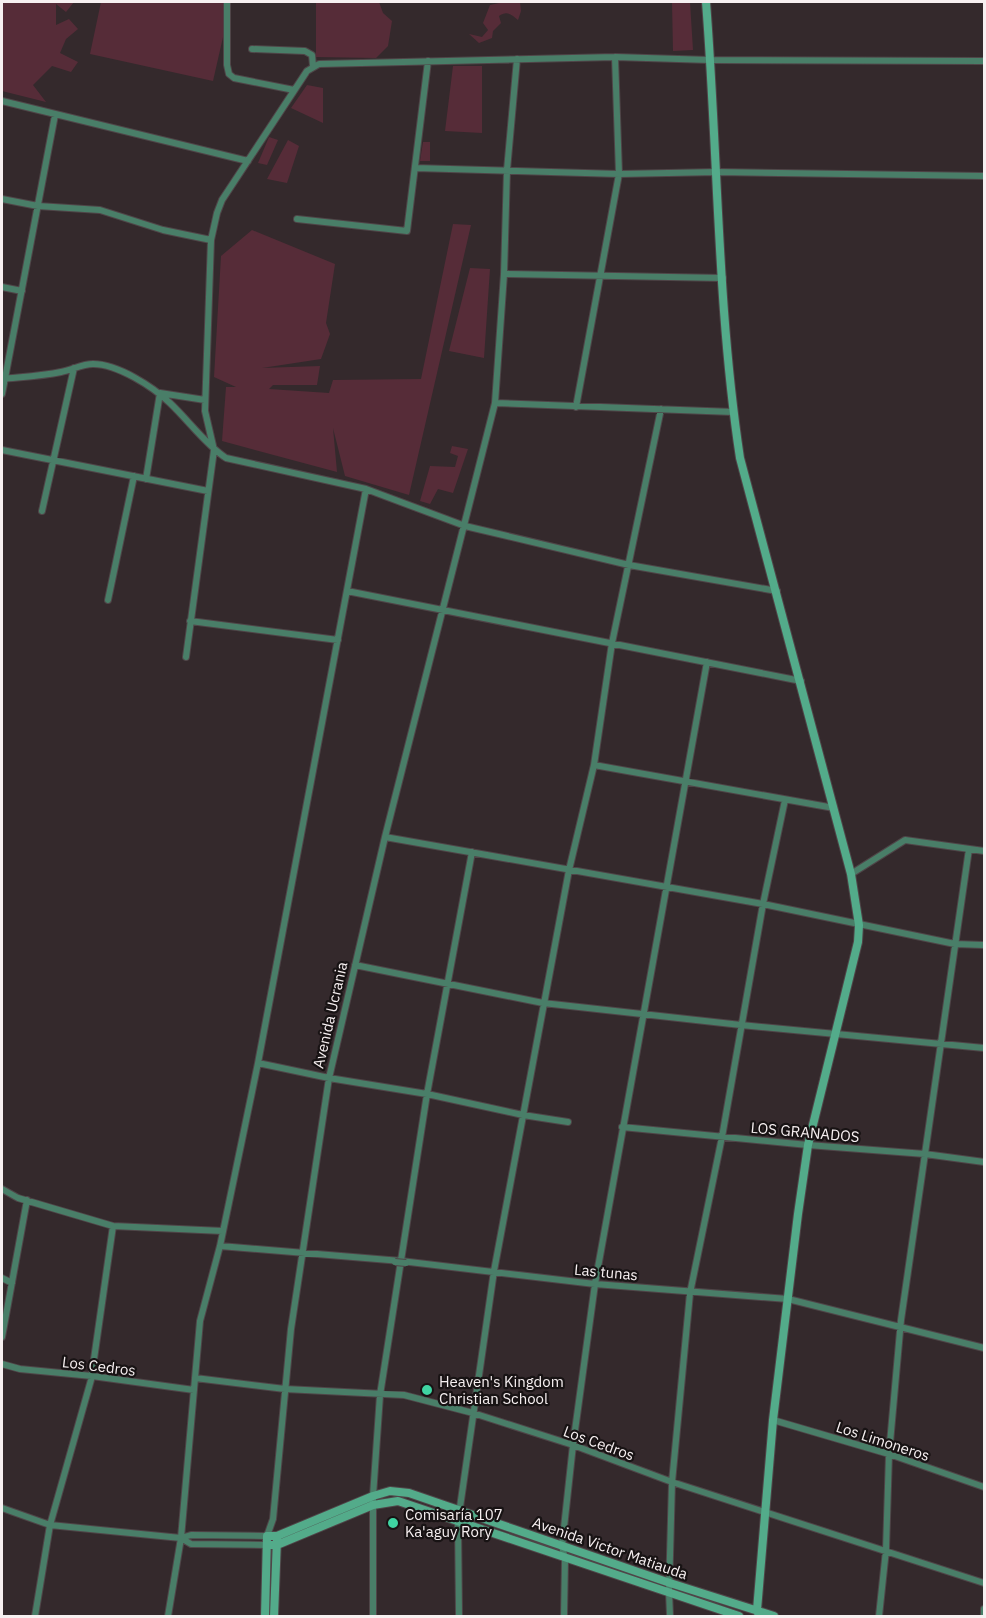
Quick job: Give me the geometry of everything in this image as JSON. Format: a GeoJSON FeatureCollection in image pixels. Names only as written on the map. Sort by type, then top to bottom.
{"type":"FeatureCollection","features":[{"type":"Feature","properties":{"kind":"street"},"geometry":{"type":"LineString","coordinates":[[227,2],[229,74],[234,78],[294,90]]}},
{"type":"Feature","properties":{"kind":"street"},"geometry":{"type":"LineString","coordinates":[[706,2],[733,412],[741,458],[851,874],[859,925],[858,942],[808,1145],[773,1420],[758,1613]]}},
{"type":"Feature","properties":{"kind":"street"},"geometry":{"type":"LineString","coordinates":[[252,49],[305,51],[312,55],[313,66]]}},
{"type":"Feature","properties":{"kind":"street"},"geometry":{"type":"LineString","coordinates":[[576,407],[619,174],[615,57]]}},
{"type":"Feature","properties":{"kind":"street"},"geometry":{"type":"LineString","coordinates":[[186,657],[214,450],[205,411],[211,240],[222,200],[294,90],[313,66],[319,64],[615,57],[710,60],[984,61]]}},
{"type":"Feature","properties":{"kind":"street","name":"Avenida Ucrania"},"geometry":{"type":"LineString","coordinates":[[265,1617],[291,1329],[329,1078],[385,837],[495,403],[504,274],[507,170],[517,59]]}},
{"type":"Feature","properties":{"kind":"street"},"geometry":{"type":"LineString","coordinates":[[297,219],[407,231],[428,61]]}},
{"type":"Feature","properties":{"kind":"street"},"geometry":{"type":"LineString","coordinates":[[2,100],[248,161]]}},
{"type":"Feature","properties":{"kind":"street"},"geometry":{"type":"LineString","coordinates":[[2,394],[3,379],[56,115]]}},
{"type":"Feature","properties":{"kind":"street"},"geometry":{"type":"LineString","coordinates":[[415,168],[619,174],[717,172],[984,176]]}},
{"type":"Feature","properties":{"kind":"street"},"geometry":{"type":"LineString","coordinates":[[2,199],[38,206],[100,210],[163,230],[211,240]]}},
{"type":"Feature","properties":{"kind":"street"},"geometry":{"type":"LineString","coordinates":[[504,274],[723,278]]}},
{"type":"Feature","properties":{"kind":"street"},"geometry":{"type":"LineString","coordinates":[[2,287],[22,291]]}},
{"type":"Feature","properties":{"kind":"street"},"geometry":{"type":"LineString","coordinates":[[3,379],[61,372],[95,364],[110,367],[137,379],[159,393],[190,422],[214,450],[226,458],[366,489],[465,526],[629,565],[777,591]]}},
{"type":"Feature","properties":{"kind":"street"},"geometry":{"type":"LineString","coordinates":[[42,511],[74,368]]}},
{"type":"Feature","properties":{"kind":"street"},"geometry":{"type":"LineString","coordinates":[[159,393],[205,400]]}},
{"type":"Feature","properties":{"kind":"street"},"geometry":{"type":"LineString","coordinates":[[146,479],[159,393]]}},
{"type":"Feature","properties":{"kind":"street"},"geometry":{"type":"LineString","coordinates":[[495,403],[733,412]]}},
{"type":"Feature","properties":{"kind":"street"},"geometry":{"type":"LineString","coordinates":[[459,1617],[458,1521],[495,1271],[569,870],[594,765],[612,643],[661,409]]}},
{"type":"Feature","properties":{"kind":"street"},"geometry":{"type":"LineString","coordinates":[[2,450],[208,492]]}},
{"type":"Feature","properties":{"kind":"street"},"geometry":{"type":"LineString","coordinates":[[108,600],[134,477]]}},
{"type":"Feature","properties":{"kind":"street"},"geometry":{"type":"LineString","coordinates":[[168,1617],[182,1538],[200,1321],[220,1246],[258,1063],[366,489]]}},
{"type":"Feature","properties":{"kind":"street"},"geometry":{"type":"LineString","coordinates":[[347,591],[801,681]]}},
{"type":"Feature","properties":{"kind":"street"},"geometry":{"type":"LineString","coordinates":[[190,621],[338,640]]}},
{"type":"Feature","properties":{"kind":"street"},"geometry":{"type":"LineString","coordinates":[[564,1617],[566,1559],[561,1546],[595,1284],[707,662]]}},
{"type":"Feature","properties":{"kind":"street"},"geometry":{"type":"LineString","coordinates":[[594,765],[834,808]]}},
{"type":"Feature","properties":{"kind":"street"},"geometry":{"type":"LineString","coordinates":[[670,1617],[672,1482],[690,1290],[723,1137],[741,1025],[784,800]]}},
{"type":"Feature","properties":{"kind":"street"},"geometry":{"type":"LineString","coordinates":[[385,837],[763,904],[955,944],[984,945]]}},
{"type":"Feature","properties":{"kind":"street"},"geometry":{"type":"LineString","coordinates":[[851,874],[905,840],[984,851]]}},
{"type":"Feature","properties":{"kind":"street"},"geometry":{"type":"LineString","coordinates":[[879,1617],[886,1550],[889,1454],[900,1327],[969,849]]}},
{"type":"Feature","properties":{"kind":"street"},"geometry":{"type":"LineString","coordinates":[[373,1617],[373,1500],[380,1395],[427,1094],[472,852]]}},
{"type":"Feature","properties":{"kind":"street"},"geometry":{"type":"LineString","coordinates":[[355,966],[543,1003],[984,1048]]}},
{"type":"Feature","properties":{"kind":"street"},"geometry":{"type":"LineString","coordinates":[[258,1063],[568,1122]]}},
{"type":"Feature","properties":{"kind":"street","name":"LOS GRANADOS"},"geometry":{"type":"LineString","coordinates":[[622,1127],[925,1154],[984,1162]]}},
{"type":"Feature","properties":{"kind":"street"},"geometry":{"type":"LineString","coordinates":[[2,1189],[27,1200],[113,1226],[223,1231]]}},
{"type":"Feature","properties":{"kind":"street"},"geometry":{"type":"LineString","coordinates":[[2,1337],[27,1200]]}},
{"type":"Feature","properties":{"kind":"street"},"geometry":{"type":"LineString","coordinates":[[35,1617],[50,1525],[92,1376],[113,1226]]}},
{"type":"Feature","properties":{"kind":"street","name":"Las tunas"},"geometry":{"type":"LineString","coordinates":[[220,1246],[495,1271],[595,1284],[788,1299],[984,1348]]}},
{"type":"Feature","properties":{"kind":"street"},"geometry":{"type":"LineString","coordinates":[[2,1278],[12,1283]]}},
{"type":"Feature","properties":{"kind":"street","name":"Los Cedros"},"geometry":{"type":"LineString","coordinates":[[2,1364],[20,1369],[194,1390]]}},
{"type":"Feature","properties":{"kind":"street","name":"Los Cedros"},"geometry":{"type":"LineString","coordinates":[[195,1378],[285,1389],[404,1395],[473,1413],[573,1445],[672,1482],[984,1583]]}},
{"type":"Feature","properties":{"kind":"street","name":"Los Limoneros"},"geometry":{"type":"LineString","coordinates":[[773,1420],[889,1454],[984,1487]]}},
{"type":"Feature","properties":{"kind":"street","name":"Avenida Victor Matiauda"},"geometry":{"type":"LineString","coordinates":[[272,1540],[390,1491],[400,1491],[561,1546],[739,1617]]}},
{"type":"Feature","properties":{"kind":"street","name":"Avenida Victor Matiauda"},"geometry":{"type":"LineString","coordinates":[[373,1500],[398,1501],[566,1559],[774,1617]]}},
{"type":"Feature","properties":{"kind":"street"},"geometry":{"type":"LineString","coordinates":[[2,1508],[50,1525],[182,1538],[191,1544],[272,1540]]}},
{"type":"Feature","properties":{"kind":"street","name":"Avenida Ucrania"},"geometry":{"type":"LineString","coordinates":[[272,1540],[274,1617]]}},
{"type":"Feature","properties":{"kind":"street"},"geometry":{"type":"LineString","coordinates":[[984,1609],[984,1617]]}},
{"type":"Feature","properties":{"kind":"shaded area"},"geometry":{"type":"Polygon","coordinates":[[[2,2],[74,2],[66,12],[56,4],[56,25],[69,19],[78,29],[66,39],[60,53],[78,62],[71,72],[52,66],[33,85],[46,102],[2,91],[2,2]]]}},
{"type":"Feature","properties":{"kind":"shaded area"},"geometry":{"type":"Polygon","coordinates":[[[101,2],[231,2],[213,81],[90,54],[101,2]]]}},
{"type":"Feature","properties":{"kind":"shaded area"},"geometry":{"type":"Polygon","coordinates":[[[316,2],[379,2],[383,13],[392,21],[388,46],[376,58],[316,57],[316,2]]]}},
{"type":"Feature","properties":{"kind":"shaded area"},"geometry":{"type":"Polygon","coordinates":[[[520,2],[521,11],[518,20],[509,14],[502,14],[499,16],[501,23],[493,31],[492,38],[479,43],[469,34],[482,37],[488,30],[483,23],[490,5],[520,2]]]}},
{"type":"Feature","properties":{"kind":"shaded area"},"geometry":{"type":"Polygon","coordinates":[[[672,2],[690,2],[693,50],[673,51],[672,2]]]}},
{"type":"Feature","properties":{"kind":"shaded area"},"geometry":{"type":"Polygon","coordinates":[[[453,66],[482,66],[482,133],[445,131],[453,66]]]}},
{"type":"Feature","properties":{"kind":"shaded area"},"geometry":{"type":"Polygon","coordinates":[[[307,85],[323,88],[323,123],[291,108],[307,85]]]}},
{"type":"Feature","properties":{"kind":"shaded area"},"geometry":{"type":"Polygon","coordinates":[[[269,137],[278,140],[267,165],[258,163],[269,137]]]}},
{"type":"Feature","properties":{"kind":"shaded area"},"geometry":{"type":"Polygon","coordinates":[[[288,140],[299,146],[287,183],[267,179],[288,140]]]}},
{"type":"Feature","properties":{"kind":"shaded area"},"geometry":{"type":"Polygon","coordinates":[[[423,142],[430,142],[430,161],[420,161],[423,142]]]}},
{"type":"Feature","properties":{"kind":"shaded area"},"geometry":{"type":"Polygon","coordinates":[[[453,224],[471,225],[409,495],[345,476],[333,428],[337,472],[222,441],[226,387],[236,387],[214,377],[221,256],[252,230],[335,264],[326,323],[330,334],[321,359],[262,368],[320,366],[317,385],[273,385],[269,389],[329,393],[333,380],[421,379],[453,224]]]}},
{"type":"Feature","properties":{"kind":"shaded area"},"geometry":{"type":"Polygon","coordinates":[[[470,268],[490,269],[484,358],[449,351],[470,268]]]}},
{"type":"Feature","properties":{"kind":"shaded area"},"geometry":{"type":"Polygon","coordinates":[[[452,446],[468,449],[453,493],[438,489],[430,504],[420,501],[430,466],[455,467],[458,456],[450,453],[452,446]]]}},
{"type":"Feature","properties":{"kind":"place","name":"Heaven's Kingdom Christian School"},"geometry":{"type":"Point","coordinates":[427,1390]}},
{"type":"Feature","properties":{"kind":"place","name":"Comisaría 107 Ka'aguy Rory"},"geometry":{"type":"Point","coordinates":[393,1523]}}]}
